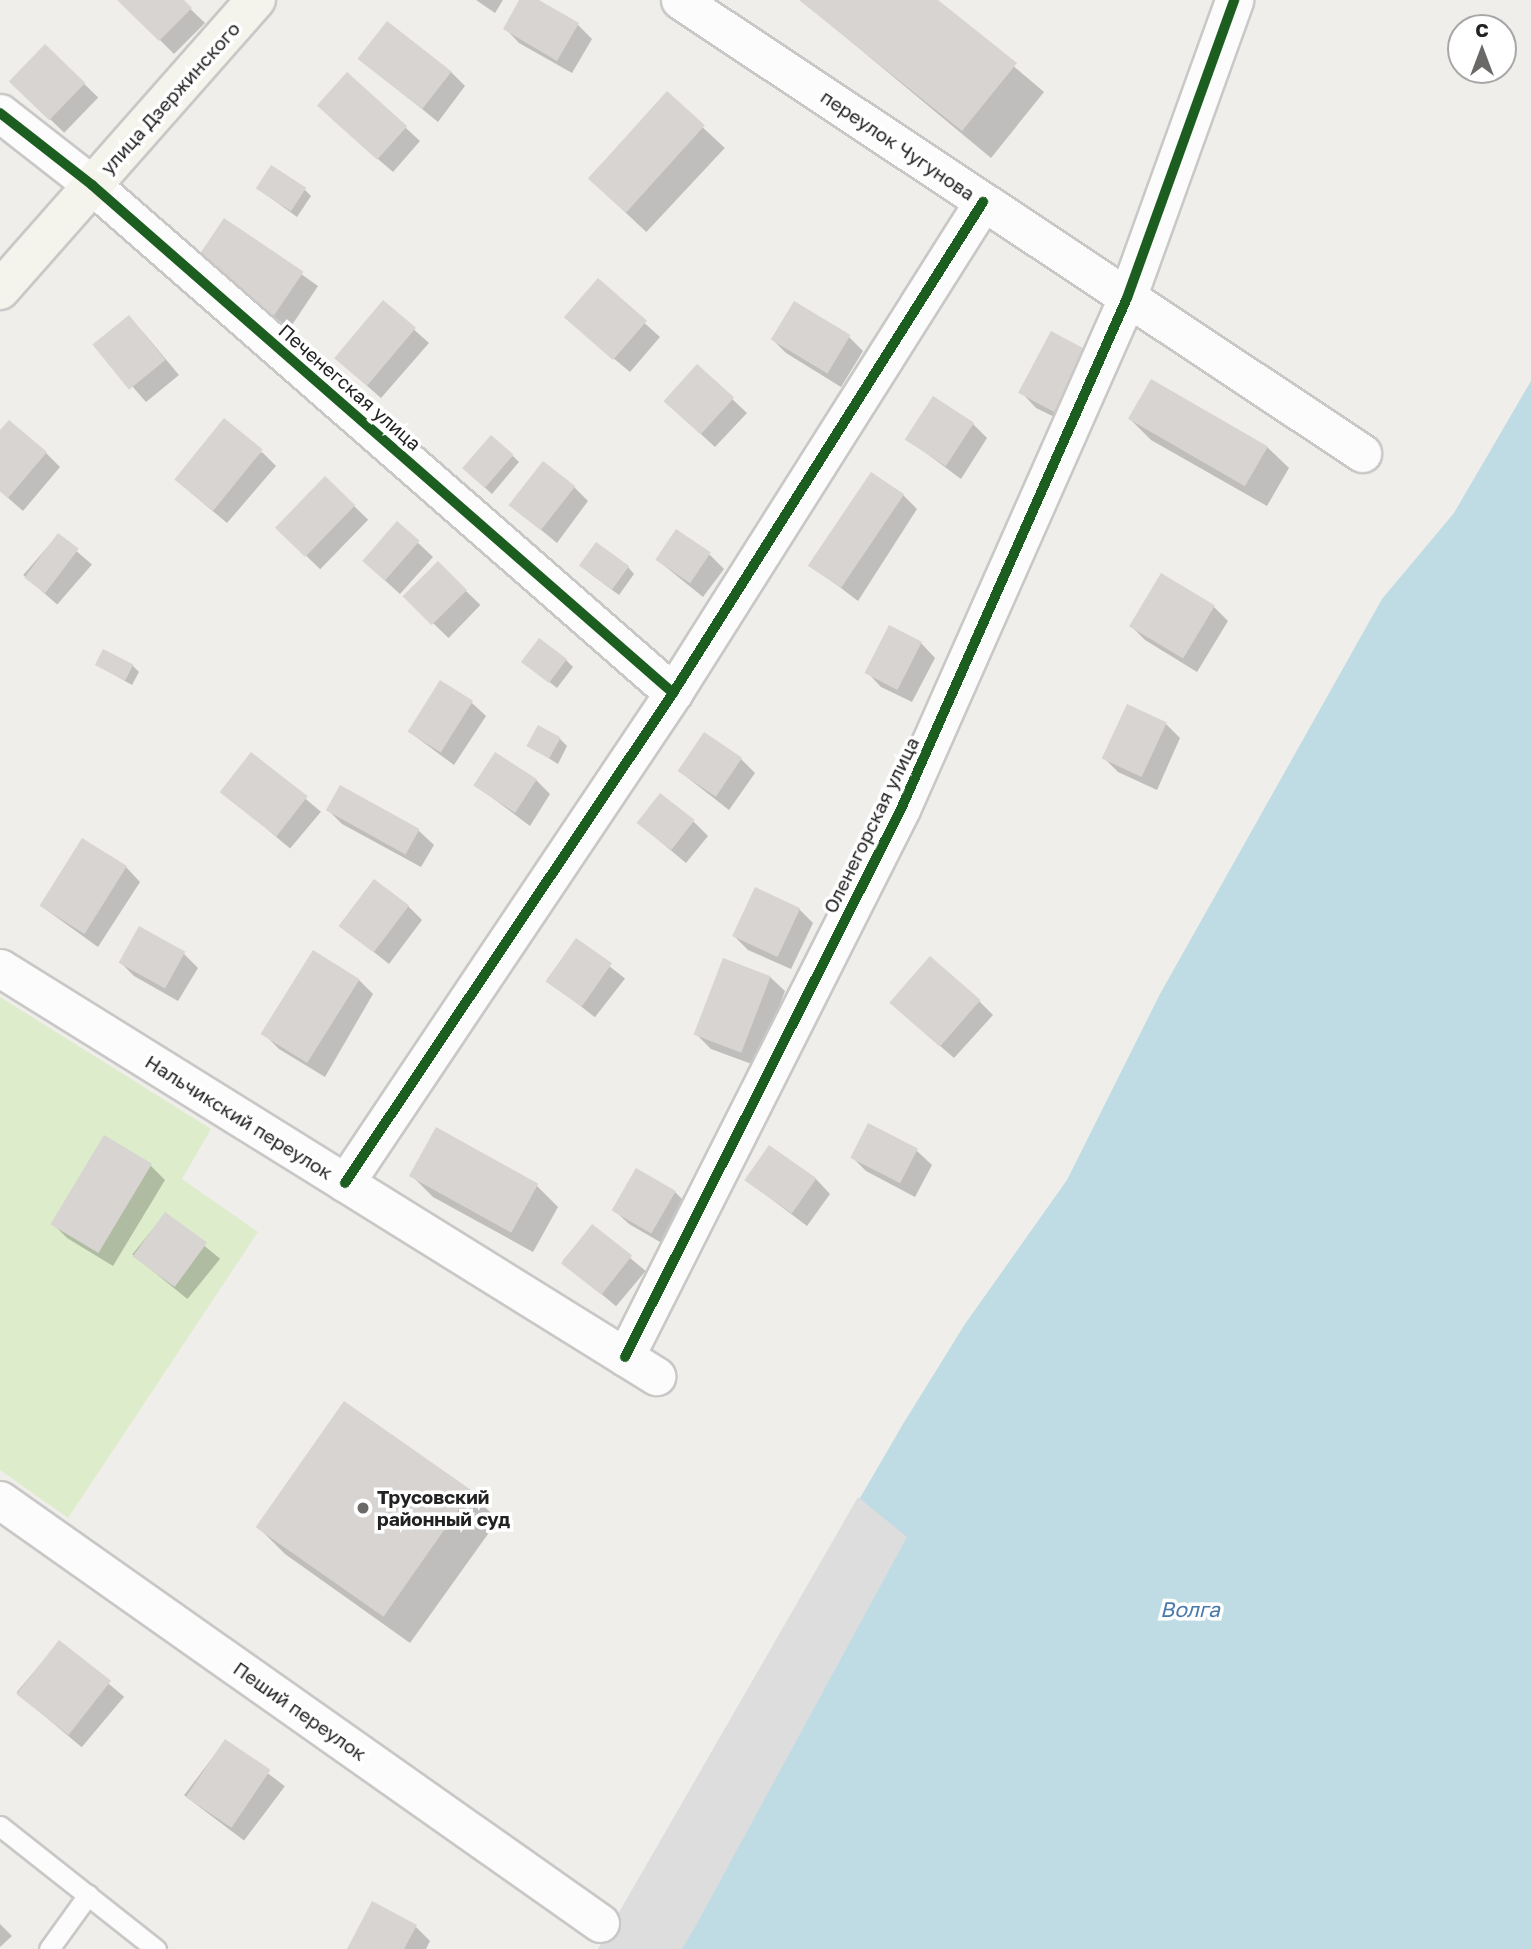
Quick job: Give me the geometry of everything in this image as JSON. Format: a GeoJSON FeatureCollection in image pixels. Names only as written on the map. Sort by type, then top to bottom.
{"type":"FeatureCollection","features":[{"type":"Feature","properties":{"kind":"main road","name":"улица Дзержинского"},"geometry":{"type":"LineString","coordinates":[[0,290],[256,0]]}},
{"type":"Feature","properties":{"kind":"street","name":"переулок Чугунова"},"geometry":{"type":"LineString","coordinates":[[680,0],[1362,453]]}},
{"type":"Feature","properties":{"kind":"street","name":"Оленегорская улица"},"geometry":{"type":"LineString","coordinates":[[625,1357],[901,809],[1128,298],[1234,0]]}},
{"type":"Feature","properties":{"kind":"street","name":"Печенегская улица"},"geometry":{"type":"LineString","coordinates":[[0,113],[92,185],[673,692]]}},
{"type":"Feature","properties":{"kind":"street"},"geometry":{"type":"LineString","coordinates":[[345,1183],[673,692],[983,202]]}},
{"type":"Feature","properties":{"kind":"street","name":"Нальчикский переулок"},"geometry":{"type":"LineString","coordinates":[[0,968],[656,1376]]}},
{"type":"Feature","properties":{"kind":"street","name":"Пеший переулок"},"geometry":{"type":"LineString","coordinates":[[0,1500],[600,1923]]}},
{"type":"Feature","properties":{"kind":"lane"},"geometry":{"type":"LineString","coordinates":[[0,1826],[156,1949]]}},
{"type":"Feature","properties":{"kind":"lane"},"geometry":{"type":"LineString","coordinates":[[49,1949],[88,1895]]}},
{"type":"Feature","properties":{"kind":"green space"},"geometry":{"type":"Polygon","coordinates":[[[0,997],[211,1129],[182,1179],[258,1232],[68,1518],[0,1470],[0,997]]]}},
{"type":"Feature","properties":{"kind":"water","name":"Волга"},"geometry":{"type":"Polygon","coordinates":[[[1531,381],[1531,1949],[598,1949],[903,1424],[965,1324],[1067,1180],[1160,994],[1382,599],[1454,513],[1531,381]]]}},
{"type":"Feature","properties":{"kind":"pier"},"geometry":{"type":"Polygon","coordinates":[[[858,1497],[907,1537],[694,1929],[682,1949],[598,1949],[858,1497]]]}},
{"type":"Feature","properties":{"kind":"building"},"geometry":{"type":"Polygon","coordinates":[[[117,0],[184,0],[192,8],[159,41],[117,0]]]}},
{"type":"Feature","properties":{"kind":"building"},"geometry":{"type":"Polygon","coordinates":[[[519,0],[539,0],[579,23],[557,61],[503,29],[519,0]]]}},
{"type":"Feature","properties":{"kind":"building"},"geometry":{"type":"Polygon","coordinates":[[[799,0],[938,0],[1017,63],[962,131],[799,0]]]}},
{"type":"Feature","properties":{"kind":"building"},"geometry":{"type":"Polygon","coordinates":[[[387,21],[452,71],[422,109],[357,59],[387,21]]]}},
{"type":"Feature","properties":{"kind":"building"},"geometry":{"type":"Polygon","coordinates":[[[45,44],[85,83],[49,120],[9,81],[45,44]]]}},
{"type":"Feature","properties":{"kind":"building"},"geometry":{"type":"Polygon","coordinates":[[[347,72],[407,126],[377,160],[317,105],[347,72]]]}},
{"type":"Feature","properties":{"kind":"building"},"geometry":{"type":"Polygon","coordinates":[[[667,91],[705,125],[626,213],[588,179],[667,91]]]}},
{"type":"Feature","properties":{"kind":"building"},"geometry":{"type":"Polygon","coordinates":[[[271,165],[306,188],[291,211],[256,188],[271,165]]]}},
{"type":"Feature","properties":{"kind":"building"},"geometry":{"type":"Polygon","coordinates":[[[224,218],[304,272],[274,316],[194,262],[224,218]]]}},
{"type":"Feature","properties":{"kind":"building"},"geometry":{"type":"Polygon","coordinates":[[[598,278],[647,321],[613,360],[564,317],[598,278]]]}},
{"type":"Feature","properties":{"kind":"building"},"geometry":{"type":"Polygon","coordinates":[[[383,300],[416,328],[367,386],[334,358],[383,300]]]}},
{"type":"Feature","properties":{"kind":"building"},"geometry":{"type":"Polygon","coordinates":[[[794,301],[851,335],[827,374],[771,340],[794,301]]]}},
{"type":"Feature","properties":{"kind":"building"},"geometry":{"type":"Polygon","coordinates":[[[129,315],[166,360],[129,390],[92,345],[129,315]]]}},
{"type":"Feature","properties":{"kind":"building"},"geometry":{"type":"Polygon","coordinates":[[[1051,331],[1087,350],[1054,412],[1018,393],[1051,331]]]}},
{"type":"Feature","properties":{"kind":"building"},"geometry":{"type":"Polygon","coordinates":[[[697,364],[734,397],[701,435],[664,401],[697,364]]]}},
{"type":"Feature","properties":{"kind":"building"},"geometry":{"type":"Polygon","coordinates":[[[1151,379],[1268,446],[1245,486],[1128,419],[1151,379]]]}},
{"type":"Feature","properties":{"kind":"building"},"geometry":{"type":"Polygon","coordinates":[[[933,396],[974,423],[946,466],[905,440],[933,396]]]}},
{"type":"Feature","properties":{"kind":"building"},"geometry":{"type":"Polygon","coordinates":[[[224,418],[263,449],[213,511],[174,479],[224,418]]]}},
{"type":"Feature","properties":{"kind":"building"},"geometry":{"type":"Polygon","coordinates":[[[9,420],[47,452],[8,498],[0,491],[0,430],[9,420]]]}},
{"type":"Feature","properties":{"kind":"building"},"geometry":{"type":"Polygon","coordinates":[[[491,435],[514,455],[485,488],[462,468],[491,435]]]}},
{"type":"Feature","properties":{"kind":"building"},"geometry":{"type":"Polygon","coordinates":[[[543,461],[575,486],[541,530],[509,505],[543,461]]]}},
{"type":"Feature","properties":{"kind":"building"},"geometry":{"type":"Polygon","coordinates":[[[871,472],[904,494],[841,588],[808,566],[871,472]]]}},
{"type":"Feature","properties":{"kind":"building"},"geometry":{"type":"Polygon","coordinates":[[[325,476],[355,505],[305,557],[275,528],[325,476]]]}},
{"type":"Feature","properties":{"kind":"building"},"geometry":{"type":"Polygon","coordinates":[[[397,521],[420,541],[385,581],[362,561],[397,521]]]}},
{"type":"Feature","properties":{"kind":"building"},"geometry":{"type":"Polygon","coordinates":[[[676,529],[711,552],[690,583],[655,560],[676,529]]]}},
{"type":"Feature","properties":{"kind":"building"},"geometry":{"type":"Polygon","coordinates":[[[58,533],[79,549],[45,593],[24,578],[58,533]]]}},
{"type":"Feature","properties":{"kind":"building"},"geometry":{"type":"Polygon","coordinates":[[[596,542],[629,566],[612,590],[579,565],[596,542]]]}},
{"type":"Feature","properties":{"kind":"building"},"geometry":{"type":"Polygon","coordinates":[[[438,561],[467,590],[432,625],[403,596],[438,561]]]}},
{"type":"Feature","properties":{"kind":"building"},"geometry":{"type":"Polygon","coordinates":[[[1161,573],[1215,605],[1183,659],[1129,626],[1161,573]]]}},
{"type":"Feature","properties":{"kind":"building"},"geometry":{"type":"Polygon","coordinates":[[[889,625],[922,642],[897,690],[864,673],[889,625]]]}},
{"type":"Feature","properties":{"kind":"building"},"geometry":{"type":"Polygon","coordinates":[[[539,638],[567,659],[549,683],[521,662],[539,638]]]}},
{"type":"Feature","properties":{"kind":"building"},"geometry":{"type":"Polygon","coordinates":[[[103,649],[133,664],[125,680],[95,665],[103,649]]]}},
{"type":"Feature","properties":{"kind":"building"},"geometry":{"type":"Polygon","coordinates":[[[440,680],[473,701],[441,752],[408,732],[440,680]]]}},
{"type":"Feature","properties":{"kind":"building"},"geometry":{"type":"Polygon","coordinates":[[[1127,704],[1167,723],[1142,777],[1102,758],[1127,704]]]}},
{"type":"Feature","properties":{"kind":"building"},"geometry":{"type":"Polygon","coordinates":[[[538,725],[561,738],[549,759],[526,746],[538,725]]]}},
{"type":"Feature","properties":{"kind":"building"},"geometry":{"type":"Polygon","coordinates":[[[704,732],[742,758],[716,797],[678,771],[704,732]]]}},
{"type":"Feature","properties":{"kind":"building"},"geometry":{"type":"Polygon","coordinates":[[[251,752],[308,796],[276,837],[220,792],[251,752]]]}},
{"type":"Feature","properties":{"kind":"building"},"geometry":{"type":"Polygon","coordinates":[[[495,752],[537,779],[515,813],[473,786],[495,752]]]}},
{"type":"Feature","properties":{"kind":"building"},"geometry":{"type":"Polygon","coordinates":[[[340,785],[420,829],[406,854],[326,810],[340,785]]]}},
{"type":"Feature","properties":{"kind":"building"},"geometry":{"type":"Polygon","coordinates":[[[660,793],[695,820],[671,850],[637,823],[660,793]]]}},
{"type":"Feature","properties":{"kind":"building"},"geometry":{"type":"Polygon","coordinates":[[[82,838],[127,866],[85,934],[40,906],[82,838]]]}},
{"type":"Feature","properties":{"kind":"building"},"geometry":{"type":"Polygon","coordinates":[[[374,879],[409,905],[374,953],[338,926],[374,879]]]}},
{"type":"Feature","properties":{"kind":"building"},"geometry":{"type":"Polygon","coordinates":[[[755,887],[800,908],[777,957],[732,936],[755,887]]]}},
{"type":"Feature","properties":{"kind":"building"},"geometry":{"type":"Polygon","coordinates":[[[139,926],[185,952],[165,988],[119,963],[139,926]]]}},
{"type":"Feature","properties":{"kind":"building"},"geometry":{"type":"Polygon","coordinates":[[[576,938],[612,963],[582,1007],[546,981],[576,938]]]}},
{"type":"Feature","properties":{"kind":"building"},"geometry":{"type":"Polygon","coordinates":[[[313,950],[360,979],[307,1063],[261,1034],[313,950]]]}},
{"type":"Feature","properties":{"kind":"building"},"geometry":{"type":"Polygon","coordinates":[[[930,956],[981,1000],[940,1047],[889,1003],[930,956]]]}},
{"type":"Feature","properties":{"kind":"building"},"geometry":{"type":"Polygon","coordinates":[[[723,958],[771,976],[741,1053],[694,1035],[723,958]]]}},
{"type":"Feature","properties":{"kind":"building"},"geometry":{"type":"Polygon","coordinates":[[[868,1123],[918,1148],[900,1183],[850,1158],[868,1123]]]}},
{"type":"Feature","properties":{"kind":"building"},"geometry":{"type":"Polygon","coordinates":[[[436,1127],[538,1184],[511,1233],[409,1176],[436,1127]]]}},
{"type":"Feature","properties":{"kind":"building"},"geometry":{"type":"Polygon","coordinates":[[[104,1135],[152,1164],[98,1253],[50,1224],[104,1135]]]}},
{"type":"Feature","properties":{"kind":"building"},"geometry":{"type":"Polygon","coordinates":[[[769,1145],[817,1178],[792,1213],[744,1180],[769,1145]]]}},
{"type":"Feature","properties":{"kind":"building"},"geometry":{"type":"Polygon","coordinates":[[[636,1168],[676,1191],[651,1233],[612,1210],[636,1168]]]}},
{"type":"Feature","properties":{"kind":"building"},"geometry":{"type":"Polygon","coordinates":[[[165,1212],[207,1243],[175,1287],[133,1256],[165,1212]]]}},
{"type":"Feature","properties":{"kind":"building"},"geometry":{"type":"Polygon","coordinates":[[[592,1224],[632,1255],[601,1295],[561,1263],[592,1224]]]}},
{"type":"Feature","properties":{"kind":"building","name":"Трусовский районный суд"},"geometry":{"type":"Polygon","coordinates":[[[344,1401],[472,1490],[383,1617],[256,1527],[344,1401]]]}},
{"type":"Feature","properties":{"kind":"building"},"geometry":{"type":"Polygon","coordinates":[[[59,1640],[111,1681],[69,1735],[17,1694],[59,1640]]]}},
{"type":"Feature","properties":{"kind":"building"},"geometry":{"type":"Polygon","coordinates":[[[225,1739],[271,1770],[231,1828],[186,1797],[225,1739]]]}},
{"type":"Feature","properties":{"kind":"building"},"geometry":{"type":"Polygon","coordinates":[[[372,1901],[417,1925],[404,1949],[347,1949],[372,1901]]]}},
{"type":"Feature","properties":{"kind":"cycle path"},"geometry":{"type":"LineString","coordinates":[[625,1357],[901,809],[1127,298],[1234,0]]}},
{"type":"Feature","properties":{"kind":"cycle path"},"geometry":{"type":"LineString","coordinates":[[0,113],[92,185],[673,693]]}},
{"type":"Feature","properties":{"kind":"cycle path"},"geometry":{"type":"LineString","coordinates":[[345,1183],[673,693],[983,202]]}},
{"type":"Feature","properties":{"kind":"place","name":"Трусовский районный суд"},"geometry":{"type":"Point","coordinates":[363,1508]}}]}
